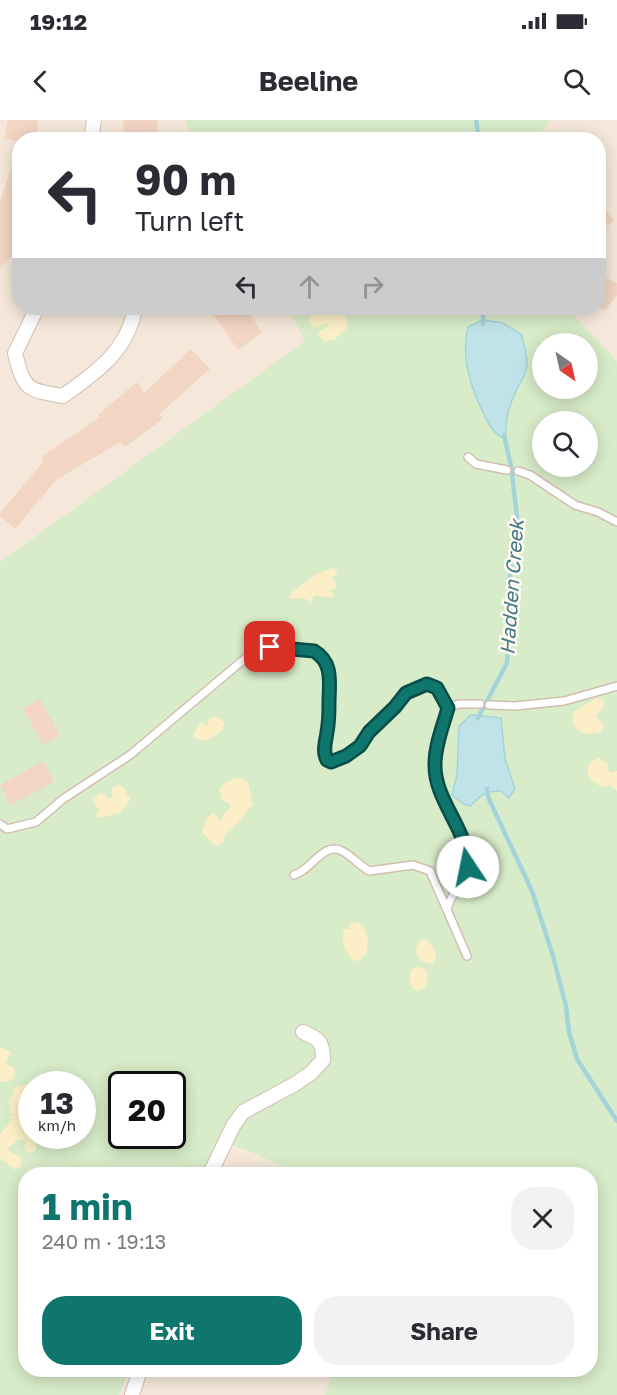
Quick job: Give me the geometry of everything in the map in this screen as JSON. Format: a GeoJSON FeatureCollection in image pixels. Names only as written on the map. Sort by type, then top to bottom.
{"type":"FeatureCollection","features":[{"type":"Feature","properties":{"kind":"street"},"geometry":{"type":"LineString","coordinates":[[34,315],[15,353],[21,376],[35,391],[63,396],[96,372],[125,341],[133,315]]}},
{"type":"Feature","properties":{"kind":"street"},"geometry":{"type":"LineString","coordinates":[[213,1167],[233,1126],[243,1112],[295,1084],[311,1073],[323,1060],[323,1049],[318,1039],[303,1032]]}},
{"type":"Feature","properties":{"kind":"street"},"geometry":{"type":"LineString","coordinates":[[132,1395],[138,1377]]}},
{"type":"Feature","properties":{"kind":"lane"},"geometry":{"type":"LineString","coordinates":[[468,457],[476,464],[507,470]]}},
{"type":"Feature","properties":{"kind":"lane"},"geometry":{"type":"LineString","coordinates":[[518,471],[530,475],[575,505],[598,512],[617,522]]}},
{"type":"Feature","properties":{"kind":"lane"},"geometry":{"type":"LineString","coordinates":[[0,824],[7,829],[36,822],[70,793],[130,755],[242,660],[256,651],[270,647],[314,651],[326,665],[330,677],[329,719],[324,754],[328,761],[340,758],[360,746],[369,732],[406,693],[417,687],[427,684],[437,688],[448,708],[436,757],[436,777],[468,851],[468,867],[447,910]]}},
{"type":"Feature","properties":{"kind":"lane"},"geometry":{"type":"LineString","coordinates":[[489,705],[515,706],[564,701],[617,686]]}},
{"type":"Feature","properties":{"kind":"lane"},"geometry":{"type":"LineString","coordinates":[[448,708],[459,704],[480,704]]}},
{"type":"Feature","properties":{"kind":"lane"},"geometry":{"type":"LineString","coordinates":[[294,875],[308,868],[322,854],[335,849],[343,851],[369,871],[418,865],[429,871],[467,956]]}},
{"type":"Feature","properties":{"kind":"shaded area"},"geometry":{"type":"Polygon","coordinates":[[[0,120],[184,120],[191,132],[12,132],[12,315],[292,315],[306,341],[0,562],[0,120]]]}},
{"type":"Feature","properties":{"kind":"shaded area"},"geometry":{"type":"Polygon","coordinates":[[[550,120],[617,120],[617,361],[598,341],[598,333],[591,333],[574,315],[606,315],[606,132],[542,132],[550,120]]]}},
{"type":"Feature","properties":{"kind":"shaded area"},"geometry":{"type":"Polygon","coordinates":[[[222,1141],[285,1167],[212,1167],[222,1141]]]}},
{"type":"Feature","properties":{"kind":"shaded area"},"geometry":{"type":"Polygon","coordinates":[[[126,1377],[331,1377],[325,1395],[119,1395],[126,1377]]]}},
{"type":"Feature","properties":{"kind":"green space"},"geometry":{"type":"Polygon","coordinates":[[[184,120],[550,120],[542,132],[191,132],[184,120]]]}},
{"type":"Feature","properties":{"kind":"green space"},"geometry":{"type":"Polygon","coordinates":[[[292,315],[574,315],[591,333],[532,333],[532,399],[598,399],[598,341],[617,361],[617,1395],[325,1395],[331,1377],[598,1377],[598,1167],[285,1167],[223,1141],[212,1167],[18,1167],[18,1377],[126,1377],[119,1395],[0,1395],[0,562],[305,341],[292,315]]]}},
{"type":"Feature","properties":{"kind":"sand"},"geometry":{"type":"Polygon","coordinates":[[[312,315],[344,315],[347,328],[335,339],[324,341],[317,333],[328,326],[328,323],[314,328],[308,320],[312,315]]]}},
{"type":"Feature","properties":{"kind":"sand"},"geometry":{"type":"Polygon","coordinates":[[[331,568],[338,573],[331,578],[337,585],[335,589],[330,590],[333,597],[314,596],[311,602],[304,598],[290,599],[291,593],[315,575],[331,568]]]}},
{"type":"Feature","properties":{"kind":"sand"},"geometry":{"type":"Polygon","coordinates":[[[597,698],[603,700],[604,703],[604,707],[596,716],[604,726],[600,732],[580,731],[574,725],[573,714],[597,698]]]}},
{"type":"Feature","properties":{"kind":"sand"},"geometry":{"type":"Polygon","coordinates":[[[217,717],[224,723],[222,731],[205,741],[195,738],[193,734],[202,721],[207,726],[208,720],[217,717]]]}},
{"type":"Feature","properties":{"kind":"sand"},"geometry":{"type":"Polygon","coordinates":[[[599,758],[608,764],[609,772],[617,771],[617,791],[610,785],[601,787],[589,778],[587,771],[589,765],[599,758]]]}},
{"type":"Feature","properties":{"kind":"sand"},"geometry":{"type":"Polygon","coordinates":[[[238,778],[248,785],[253,804],[237,824],[225,834],[223,842],[217,846],[202,833],[207,819],[213,813],[219,821],[223,821],[222,817],[231,807],[229,803],[222,800],[219,789],[228,781],[238,778]]]}},
{"type":"Feature","properties":{"kind":"sand"},"geometry":{"type":"Polygon","coordinates":[[[118,784],[126,789],[125,795],[129,796],[130,800],[120,813],[98,818],[96,815],[99,810],[93,800],[100,793],[108,799],[112,798],[112,788],[118,784]]]}},
{"type":"Feature","properties":{"kind":"sand"},"geometry":{"type":"Polygon","coordinates":[[[354,922],[363,925],[368,939],[366,955],[359,961],[352,960],[343,941],[344,929],[349,929],[349,925],[354,922]]]}},
{"type":"Feature","properties":{"kind":"sand"},"geometry":{"type":"Polygon","coordinates":[[[425,939],[435,952],[436,958],[432,964],[421,961],[416,953],[418,944],[425,939]]]}},
{"type":"Feature","properties":{"kind":"sand"},"geometry":{"type":"Polygon","coordinates":[[[417,966],[425,969],[428,978],[425,987],[418,991],[414,990],[410,978],[411,970],[417,966]]]}},
{"type":"Feature","properties":{"kind":"sand"},"geometry":{"type":"Polygon","coordinates":[[[0,1047],[11,1052],[5,1064],[13,1067],[15,1071],[14,1078],[7,1082],[0,1081],[0,1047]]]}},
{"type":"Feature","properties":{"kind":"sand"},"geometry":{"type":"Polygon","coordinates":[[[18,1087],[18,1140],[8,1148],[22,1161],[21,1167],[14,1169],[0,1158],[0,1135],[12,1120],[9,1117],[13,1114],[9,1112],[11,1107],[8,1101],[13,1090],[18,1087]]]}},
{"type":"Feature","properties":{"kind":"sand"},"geometry":{"type":"Polygon","coordinates":[[[25,1149],[36,1149],[32,1154],[25,1149]]]}},
{"type":"Feature","properties":{"kind":"water"},"geometry":{"type":"Polygon","coordinates":[[[483,320],[503,323],[521,334],[527,358],[525,373],[509,410],[505,439],[492,429],[487,421],[476,397],[467,368],[465,348],[468,327],[483,320]]]}},
{"type":"Feature","properties":{"kind":"water"},"geometry":{"type":"Polygon","coordinates":[[[471,715],[501,718],[505,759],[515,789],[509,798],[501,791],[491,792],[480,797],[470,806],[452,795],[457,775],[459,726],[471,715]]]}},
{"type":"Feature","properties":{"kind":"building"},"geometry":{"type":"Polygon","coordinates":[[[8,120],[38,120],[37,132],[12,132],[12,140],[4,139],[8,120]]]}},
{"type":"Feature","properties":{"kind":"building"},"geometry":{"type":"Polygon","coordinates":[[[123,120],[158,120],[157,132],[124,132],[123,120]]]}},
{"type":"Feature","properties":{"kind":"building"},"geometry":{"type":"Polygon","coordinates":[[[12,166],[12,256],[0,268],[0,203],[12,166]]]}},
{"type":"Feature","properties":{"kind":"building"},"geometry":{"type":"Polygon","coordinates":[[[606,210],[615,222],[606,225],[606,210]]]}},
{"type":"Feature","properties":{"kind":"building"},"geometry":{"type":"Polygon","coordinates":[[[606,278],[617,283],[617,295],[606,310],[606,278]]]}},
{"type":"Feature","properties":{"kind":"building"},"geometry":{"type":"Polygon","coordinates":[[[214,315],[251,315],[262,332],[238,350],[214,315]]]}},
{"type":"Feature","properties":{"kind":"building"},"geometry":{"type":"Polygon","coordinates":[[[191,349],[210,369],[159,414],[163,419],[125,447],[120,442],[56,480],[15,529],[0,516],[0,513],[44,461],[41,457],[100,417],[98,415],[137,382],[144,393],[191,349]]]}},
{"type":"Feature","properties":{"kind":"building"},"geometry":{"type":"Polygon","coordinates":[[[40,699],[60,736],[43,745],[23,708],[40,699]]]}},
{"type":"Feature","properties":{"kind":"building"},"geometry":{"type":"Polygon","coordinates":[[[43,761],[54,782],[10,805],[0,785],[43,761]]]}},
{"type":"Feature","properties":{"kind":"waterway","name":"Hadden Creek"},"geometry":{"type":"LineString","coordinates":[[476,120],[478,132]]}},
{"type":"Feature","properties":{"kind":"waterway","name":"Hadden Creek"},"geometry":{"type":"LineString","coordinates":[[483,315],[483,324]]}},
{"type":"Feature","properties":{"kind":"waterway","name":"Hadden Creek"},"geometry":{"type":"LineString","coordinates":[[478,718],[507,663],[511,601],[510,574],[517,517],[511,466],[504,435]]}},
{"type":"Feature","properties":{"kind":"waterway","name":"Hadden Creek"},"geometry":{"type":"LineString","coordinates":[[487,789],[488,797],[532,891],[553,956],[577,1059],[617,1121]]}},
{"type":"Feature","properties":{"kind":"route"},"geometry":{"type":"LineString","coordinates":[[270,647],[279,646],[314,651],[318,653],[330,672],[329,719],[324,757],[331,762],[346,756],[360,746],[369,732],[406,693],[427,684],[437,688],[448,708],[436,757],[436,777],[468,851],[468,867]]}}]}
